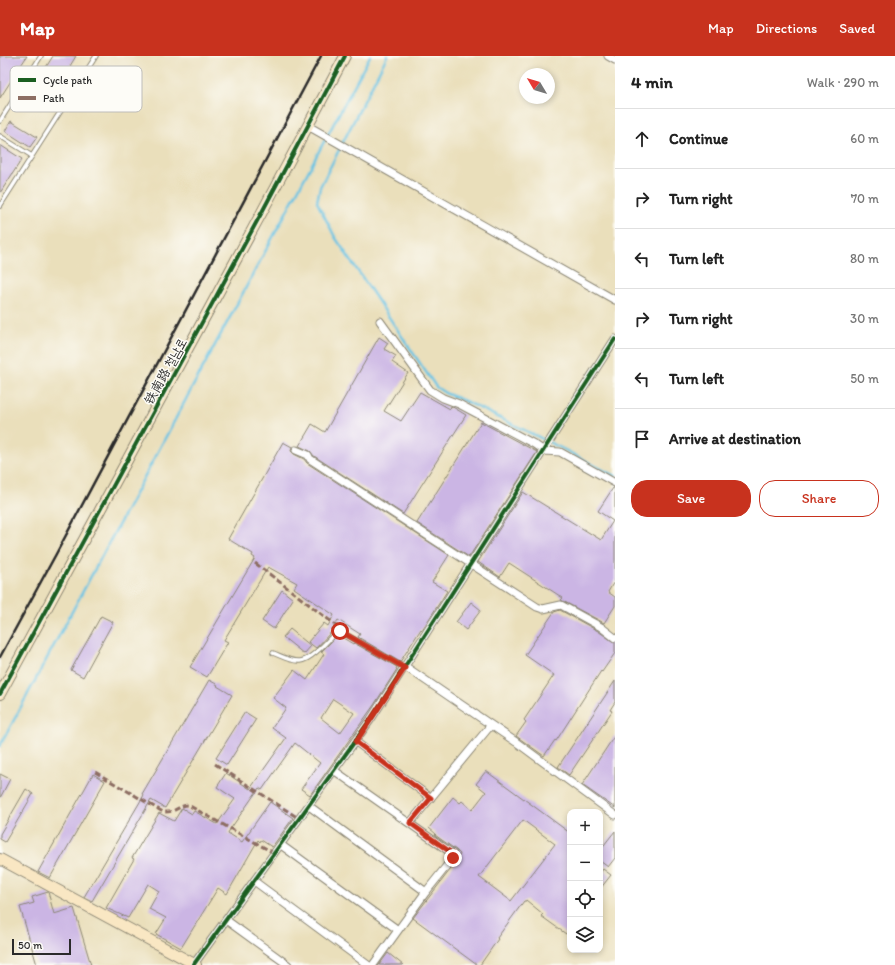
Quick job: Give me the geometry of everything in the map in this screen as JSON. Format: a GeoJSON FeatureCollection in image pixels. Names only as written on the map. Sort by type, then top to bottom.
{"type":"FeatureCollection","features":[{"type":"Feature","properties":{"kind":"street","name":"铁南路 철남로"},"geometry":{"type":"LineString","coordinates":[[0,694],[345,56]]}},
{"type":"Feature","properties":{"kind":"street"},"geometry":{"type":"LineString","coordinates":[[608,56],[615,60]]}},
{"type":"Feature","properties":{"kind":"street"},"geometry":{"type":"LineString","coordinates":[[308,126],[615,300]]}},
{"type":"Feature","properties":{"kind":"street"},"geometry":{"type":"LineString","coordinates":[[380,321],[430,390],[534,444],[560,452],[615,483]]}},
{"type":"Feature","properties":{"kind":"street"},"geometry":{"type":"LineString","coordinates":[[0,859],[195,964],[356,742],[472,564],[615,339]]}},
{"type":"Feature","properties":{"kind":"street"},"geometry":{"type":"LineString","coordinates":[[296,450],[308,455],[310,459],[536,607],[543,609],[562,605],[601,627],[615,638]]}},
{"type":"Feature","properties":{"kind":"street"},"geometry":{"type":"LineString","coordinates":[[405,667],[491,725],[615,815]]}},
{"type":"Feature","properties":{"kind":"street"},"geometry":{"type":"LineString","coordinates":[[410,823],[491,725]]}},
{"type":"Feature","properties":{"kind":"street"},"geometry":{"type":"LineString","coordinates":[[356,742],[431,798]]}},
{"type":"Feature","properties":{"kind":"street"},"geometry":{"type":"LineString","coordinates":[[335,771],[453,854],[453,858],[426,892],[373,965]]}},
{"type":"Feature","properties":{"kind":"street"},"geometry":{"type":"LineString","coordinates":[[309,806],[426,892]]}},
{"type":"Feature","properties":{"kind":"street"},"geometry":{"type":"LineString","coordinates":[[281,844],[398,930]]}},
{"type":"Feature","properties":{"kind":"street"},"geometry":{"type":"LineString","coordinates":[[254,881],[368,965]]}},
{"type":"Feature","properties":{"kind":"street"},"geometry":{"type":"LineString","coordinates":[[226,920],[288,965]]}},
{"type":"Feature","properties":{"kind":"lane"},"geometry":{"type":"LineString","coordinates":[[35,66],[41,56]]}},
{"type":"Feature","properties":{"kind":"lane"},"geometry":{"type":"LineString","coordinates":[[90,66],[96,56]]}},
{"type":"Feature","properties":{"kind":"lane"},"geometry":{"type":"LineString","coordinates":[[0,121],[10,105]]}},
{"type":"Feature","properties":{"kind":"lane"},"geometry":{"type":"LineString","coordinates":[[0,206],[60,112]]}},
{"type":"Feature","properties":{"kind":"lane"},"geometry":{"type":"LineString","coordinates":[[0,136],[32,156]]}},
{"type":"Feature","properties":{"kind":"lane"},"geometry":{"type":"LineString","coordinates":[[273,653],[292,660],[302,661],[312,656],[337,631],[340,631],[405,667]]}},
{"type":"Feature","properties":{"kind":"building"},"geometry":{"type":"Polygon","coordinates":[[[0,56],[27,56],[21,66],[10,66],[10,82],[0,98],[0,56]]]}},
{"type":"Feature","properties":{"kind":"building"},"geometry":{"type":"Polygon","coordinates":[[[53,56],[76,56],[70,66],[47,66],[53,56]]]}},
{"type":"Feature","properties":{"kind":"building"},"geometry":{"type":"Polygon","coordinates":[[[11,121],[37,137],[30,147],[5,131],[11,121]]]}},
{"type":"Feature","properties":{"kind":"building"},"geometry":{"type":"Polygon","coordinates":[[[0,145],[22,159],[0,193],[0,145]]]}},
{"type":"Feature","properties":{"kind":"building"},"geometry":{"type":"Polygon","coordinates":[[[379,337],[388,343],[384,349],[396,356],[392,362],[408,373],[384,411],[401,421],[420,392],[450,409],[451,406],[466,415],[403,514],[314,456],[310,451],[299,446],[312,424],[325,432],[379,337]]]}},
{"type":"Feature","properties":{"kind":"building"},"geometry":{"type":"Polygon","coordinates":[[[481,422],[537,452],[469,557],[417,523],[481,422]]]}},
{"type":"Feature","properties":{"kind":"building"},"geometry":{"type":"Polygon","coordinates":[[[283,442],[292,447],[291,451],[304,459],[307,463],[449,555],[432,582],[447,591],[400,662],[358,637],[360,634],[338,620],[331,630],[332,631],[316,648],[308,642],[324,623],[328,626],[334,615],[294,588],[297,583],[268,567],[224,640],[228,642],[207,677],[190,667],[255,558],[252,556],[253,554],[228,539],[283,442]]]}},
{"type":"Feature","properties":{"kind":"building"},"geometry":{"type":"Polygon","coordinates":[[[613,488],[615,488],[615,580],[608,592],[615,597],[615,606],[604,623],[561,600],[563,598],[509,563],[500,577],[478,562],[523,492],[601,540],[613,521],[598,511],[613,488]]]}},
{"type":"Feature","properties":{"kind":"building"},"geometry":{"type":"Polygon","coordinates":[[[282,590],[293,599],[274,629],[262,621],[282,590]]]}},
{"type":"Feature","properties":{"kind":"building"},"geometry":{"type":"Polygon","coordinates":[[[471,602],[481,610],[466,630],[456,622],[471,602]]]}},
{"type":"Feature","properties":{"kind":"building"},"geometry":{"type":"Polygon","coordinates":[[[560,610],[598,631],[615,643],[615,653],[602,672],[601,671],[556,741],[555,740],[544,756],[516,736],[526,722],[524,720],[554,675],[525,655],[554,612],[560,610]]]}},
{"type":"Feature","properties":{"kind":"building"},"geometry":{"type":"Polygon","coordinates":[[[101,616],[113,622],[83,677],[71,670],[101,616]]]}},
{"type":"Feature","properties":{"kind":"building"},"geometry":{"type":"Polygon","coordinates":[[[290,629],[311,646],[304,654],[283,637],[290,629]]]}},
{"type":"Feature","properties":{"kind":"building"},"geometry":{"type":"Polygon","coordinates":[[[338,635],[397,667],[397,669],[374,705],[310,795],[301,789],[320,763],[295,743],[262,790],[259,788],[228,833],[242,842],[270,802],[293,818],[272,847],[261,840],[260,842],[258,840],[227,894],[218,888],[181,948],[156,934],[166,918],[149,909],[159,891],[148,884],[128,918],[106,908],[134,859],[132,858],[159,813],[174,821],[182,808],[192,814],[194,811],[217,824],[235,799],[217,787],[226,773],[250,789],[286,738],[272,728],[286,708],[273,698],[294,670],[307,680],[324,654],[321,652],[338,635]],[[333,699],[321,718],[340,733],[354,713],[333,699]]]}},
{"type":"Feature","properties":{"kind":"building"},"geometry":{"type":"Polygon","coordinates":[[[209,680],[232,695],[165,808],[151,800],[92,901],[84,897],[144,795],[142,794],[209,680]]]}},
{"type":"Feature","properties":{"kind":"building"},"geometry":{"type":"Polygon","coordinates":[[[615,681],[615,702],[610,710],[612,711],[569,775],[558,767],[615,681]]]}},
{"type":"Feature","properties":{"kind":"building"},"geometry":{"type":"Polygon","coordinates":[[[245,712],[256,719],[227,765],[216,758],[245,712]]]}},
{"type":"Feature","properties":{"kind":"building"},"geometry":{"type":"Polygon","coordinates":[[[615,735],[615,808],[582,785],[615,735]]]}},
{"type":"Feature","properties":{"kind":"building"},"geometry":{"type":"Polygon","coordinates":[[[486,771],[567,831],[567,933],[566,934],[541,916],[543,914],[526,900],[497,938],[498,939],[480,965],[477,965],[413,918],[457,861],[460,854],[435,835],[436,834],[429,828],[453,797],[460,803],[462,801],[472,810],[486,792],[476,784],[486,771]],[[523,820],[479,877],[511,901],[555,844],[523,820]]]}},
{"type":"Feature","properties":{"kind":"building"},"geometry":{"type":"Polygon","coordinates":[[[0,774],[10,779],[0,798],[0,774]]]}},
{"type":"Feature","properties":{"kind":"building"},"geometry":{"type":"Polygon","coordinates":[[[93,774],[105,781],[50,878],[38,872],[93,774]]]}},
{"type":"Feature","properties":{"kind":"building"},"geometry":{"type":"Polygon","coordinates":[[[26,789],[33,794],[5,842],[0,839],[0,834],[26,789]]]}},
{"type":"Feature","properties":{"kind":"building"},"geometry":{"type":"Polygon","coordinates":[[[615,831],[615,858],[608,867],[603,863],[603,846],[615,831]]]}},
{"type":"Feature","properties":{"kind":"building"},"geometry":{"type":"Polygon","coordinates":[[[603,869],[611,875],[603,885],[603,869]]]}},
{"type":"Feature","properties":{"kind":"building"},"geometry":{"type":"Polygon","coordinates":[[[48,892],[54,914],[74,908],[91,965],[37,965],[20,907],[34,903],[32,897],[48,892]]]}},
{"type":"Feature","properties":{"kind":"building"},"geometry":{"type":"Polygon","coordinates":[[[388,953],[403,965],[379,965],[388,953]]]}},
{"type":"Feature","properties":{"kind":"waterway"},"geometry":{"type":"LineString","coordinates":[[0,746],[370,56]]}},
{"type":"Feature","properties":{"kind":"waterway"},"geometry":{"type":"LineString","coordinates":[[387,56],[320,187],[317,202],[335,237],[436,387],[445,393],[467,402],[615,476]]}},
{"type":"Feature","properties":{"kind":"railway"},"geometry":{"type":"LineString","coordinates":[[0,657],[321,56]]}},
{"type":"Feature","properties":{"kind":"marked path"},"geometry":{"type":"LineString","coordinates":[[255,563],[337,626],[340,631]]}},
{"type":"Feature","properties":{"kind":"marked path"},"geometry":{"type":"LineString","coordinates":[[215,764],[300,819]]}},
{"type":"Feature","properties":{"kind":"marked path"},"geometry":{"type":"LineString","coordinates":[[95,772],[163,812],[188,805],[274,853]]}},
{"type":"Feature","properties":{"kind":"cycle path"},"geometry":{"type":"LineString","coordinates":[[0,694],[345,56]]}},
{"type":"Feature","properties":{"kind":"cycle path"},"geometry":{"type":"LineString","coordinates":[[194,964],[371,719],[615,339]]}},
{"type":"Feature","properties":{"kind":"route"},"geometry":{"type":"LineString","coordinates":[[340,631],[405,668],[356,742],[431,798],[410,823],[453,854],[453,858]]}}]}
